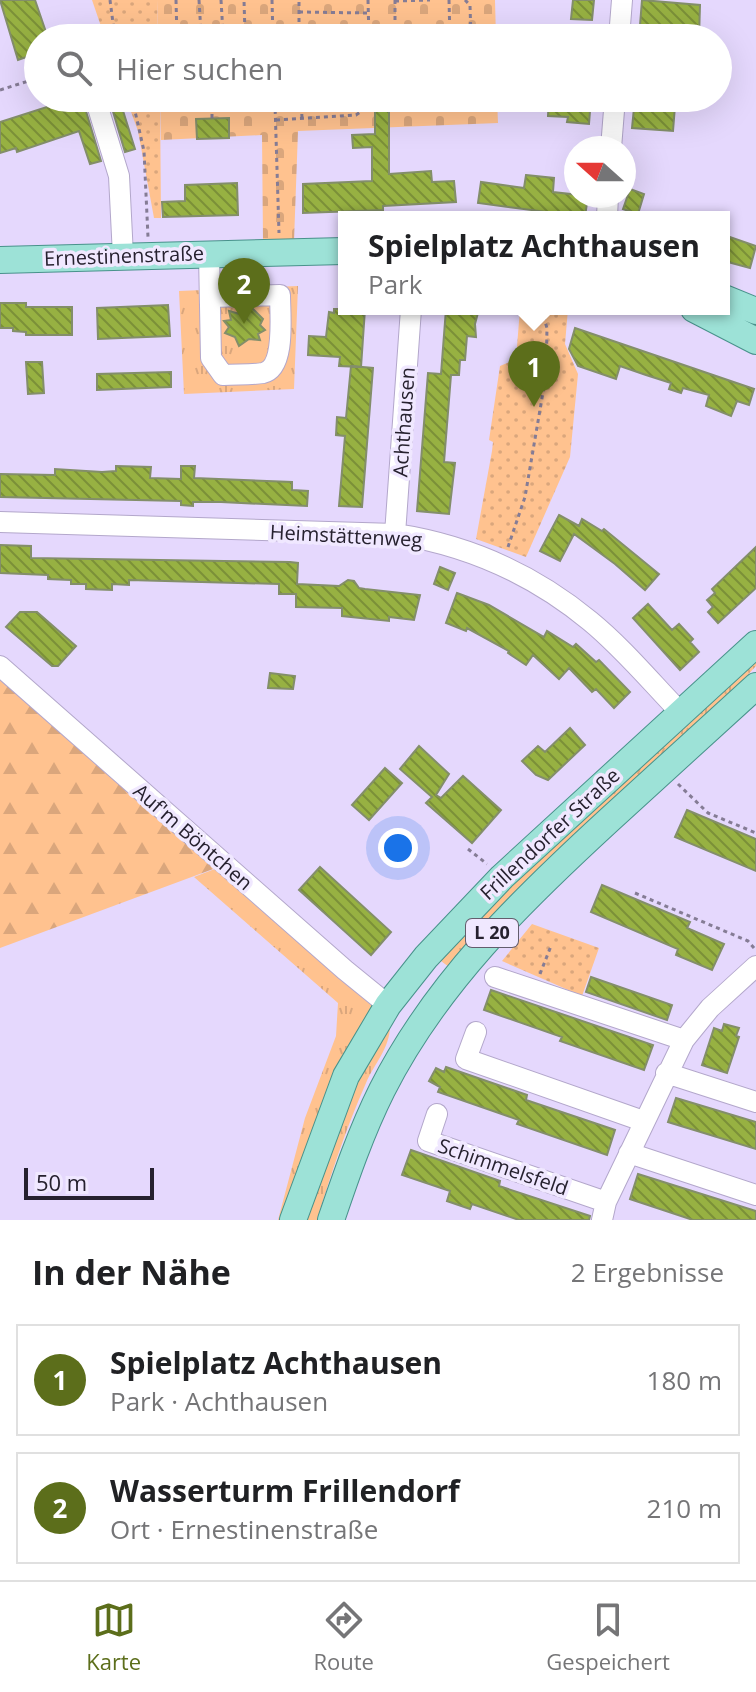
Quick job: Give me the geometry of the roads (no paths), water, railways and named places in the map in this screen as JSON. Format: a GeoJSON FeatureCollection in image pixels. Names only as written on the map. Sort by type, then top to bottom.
{"type":"FeatureCollection","features":[{"type":"Feature","properties":{"kind":"main road","name":"Ernestinenstraße"},"geometry":{"type":"LineString","coordinates":[[0,260],[338,251]]}},
{"type":"Feature","properties":{"kind":"main road"},"geometry":{"type":"LineString","coordinates":[[730,300],[756,311]]}},
{"type":"Feature","properties":{"kind":"main road"},"geometry":{"type":"LineString","coordinates":[[706,315],[756,341]]}},
{"type":"Feature","properties":{"kind":"main road","name":"Frillendorfer Straße"},"geometry":{"type":"LineString","coordinates":[[293,1220],[346,1076],[388,1005],[440,940],[502,877],[756,644]]}},
{"type":"Feature","properties":{"kind":"main road","name":"Frillendorfer Straße"},"geometry":{"type":"LineString","coordinates":[[331,1220],[354,1154],[382,1089],[445,990],[487,938],[515,910],[756,686]]}},
{"type":"Feature","properties":{"kind":"street"},"geometry":{"type":"LineString","coordinates":[[620,24],[622,0]]}},
{"type":"Feature","properties":{"kind":"street"},"geometry":{"type":"LineString","coordinates":[[99,112],[119,176],[135,256]]}},
{"type":"Feature","properties":{"kind":"street"},"geometry":{"type":"LineString","coordinates":[[612,136],[614,112]]}},
{"type":"Feature","properties":{"kind":"street"},"geometry":{"type":"LineString","coordinates":[[209,254],[211,358],[223,375],[271,370],[279,359],[280,295],[210,297]]}},
{"type":"Feature","properties":{"kind":"street","name":"Achthausen"},"geometry":{"type":"LineString","coordinates":[[395,534],[411,315]]}},
{"type":"Feature","properties":{"kind":"street","name":"Heimstättenweg"},"geometry":{"type":"LineString","coordinates":[[0,522],[395,534],[436,541],[502,563],[561,599],[592,622],[681,713]]}},
{"type":"Feature","properties":{"kind":"street","name":"Auf'm Böntchen"},"geometry":{"type":"LineString","coordinates":[[0,666],[388,1005]]}},
{"type":"Feature","properties":{"kind":"street","name":"Schimmelsfeld"},"geometry":{"type":"LineString","coordinates":[[437,1114],[428,1141],[604,1211],[643,1121],[684,1040],[710,1008],[756,966]]}},
{"type":"Feature","properties":{"kind":"street"},"geometry":{"type":"LineString","coordinates":[[495,977],[684,1040]]}},
{"type":"Feature","properties":{"kind":"street"},"geometry":{"type":"LineString","coordinates":[[476,1032],[466,1059],[643,1121]]}},
{"type":"Feature","properties":{"kind":"street"},"geometry":{"type":"LineString","coordinates":[[666,1073],[756,1102]]}},
{"type":"Feature","properties":{"kind":"street"},"geometry":{"type":"LineString","coordinates":[[629,1153],[756,1195]]}},
{"type":"Feature","properties":{"kind":"place","name":"Wasserturm Frillendorf"},"geometry":{"type":"Point","coordinates":[244,324]}},
{"type":"Feature","properties":{"kind":"place","name":"Spielplatz Achthausen"},"geometry":{"type":"Point","coordinates":[534,407]}}]}
